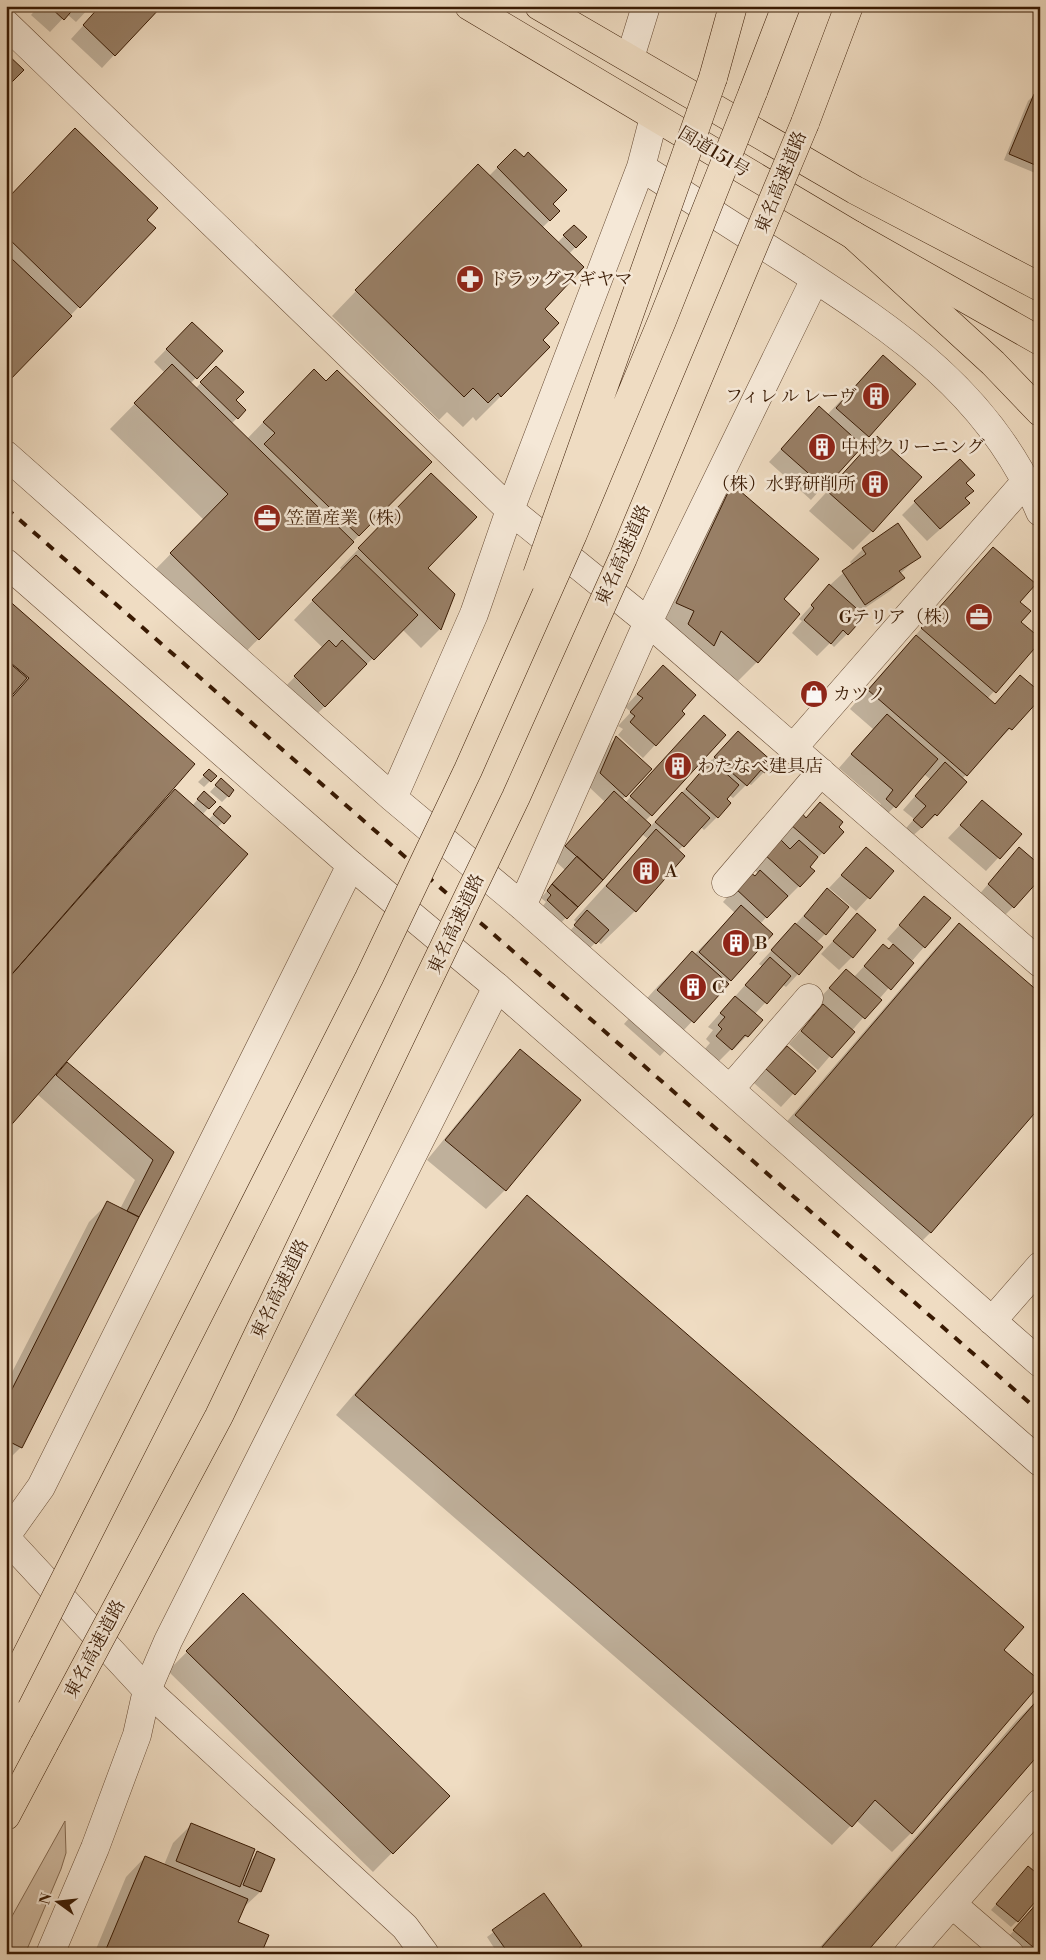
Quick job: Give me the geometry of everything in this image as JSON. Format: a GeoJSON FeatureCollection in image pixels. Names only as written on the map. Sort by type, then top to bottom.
{"type":"FeatureCollection","features":[{"type":"Feature","properties":{"kind":"highway","name":"国道151号"},"geometry":{"type":"LineString","coordinates":[[469,6],[853,235],[1040,341]]}},
{"type":"Feature","properties":{"kind":"highway"},"geometry":{"type":"LineString","coordinates":[[540,6],[855,190],[1040,287]]}},
{"type":"Feature","properties":{"kind":"highway"},"geometry":{"type":"LineString","coordinates":[[468,770],[712,78],[733,6]]}},
{"type":"Feature","properties":{"kind":"highway"},"geometry":{"type":"LineString","coordinates":[[6,1696],[370,978],[468,770],[573,534],[662,321],[754,92],[786,6]]}},
{"type":"Feature","properties":{"kind":"highway","name":"東名高速道路"},"geometry":{"type":"LineString","coordinates":[[6,1816],[219,1416],[508,814],[626,549],[805,123],[850,6]]}},
{"type":"Feature","properties":{"kind":"highway"},"geometry":{"type":"LineString","coordinates":[[853,235],[993,363],[1040,412]]}},
{"type":"Feature","properties":{"kind":"street"},"geometry":{"type":"LineString","coordinates":[[630,58],[646,6]]}},
{"type":"Feature","properties":{"kind":"street"},"geometry":{"type":"LineString","coordinates":[[6,24],[510,510],[648,622],[821,772],[1037,950]]}},
{"type":"Feature","properties":{"kind":"street"},"geometry":{"type":"LineString","coordinates":[[393,798],[474,614],[510,510],[641,167],[654,117]]}},
{"type":"Feature","properties":{"kind":"street"},"geometry":{"type":"LineString","coordinates":[[641,167],[874,316],[925,357],[962,391],[998,436],[1027,480],[1040,512]]}},
{"type":"Feature","properties":{"kind":"street"},"geometry":{"type":"LineString","coordinates":[[522,906],[648,622],[815,279]]}},
{"type":"Feature","properties":{"kind":"street"},"geometry":{"type":"LineString","coordinates":[[6,455],[393,798],[522,906],[1040,1363]]}},
{"type":"Feature","properties":{"kind":"street"},"geometry":{"type":"LineString","coordinates":[[793,748],[1027,480]]}},
{"type":"Feature","properties":{"kind":"street"},"geometry":{"type":"LineString","coordinates":[[6,563],[351,864],[497,986],[1040,1462]]}},
{"type":"Feature","properties":{"kind":"street"},"geometry":{"type":"LineString","coordinates":[[726,883],[821,772]]}},
{"type":"Feature","properties":{"kind":"street"},"geometry":{"type":"LineString","coordinates":[[351,864],[41,1486],[6,1537],[148,1690],[405,1927],[425,1954]]}},
{"type":"Feature","properties":{"kind":"street"},"geometry":{"type":"LineString","coordinates":[[50,1954],[95,1848],[137,1736],[148,1690],[168,1640],[497,986]]}},
{"type":"Feature","properties":{"kind":"street"},"geometry":{"type":"LineString","coordinates":[[730,1089],[809,998]]}},
{"type":"Feature","properties":{"kind":"street"},"geometry":{"type":"LineString","coordinates":[[992,1321],[1040,1266]]}},
{"type":"Feature","properties":{"kind":"street"},"geometry":{"type":"LineString","coordinates":[[908,1954],[1040,1803]]}},
{"type":"Feature","properties":{"kind":"street"},"geometry":{"type":"LineString","coordinates":[[952,1904],[1010,1954]]}},
{"type":"Feature","properties":{"kind":"shaded area"},"geometry":{"type":"Polygon","coordinates":[[[65,1821],[66,1853],[25,1954],[6,1954],[6,1927],[65,1821]]]}},
{"type":"Feature","properties":{"kind":"building"},"geometry":{"type":"Polygon","coordinates":[[[49,6],[76,6],[64,20],[49,6]]]}},
{"type":"Feature","properties":{"kind":"building"},"geometry":{"type":"Polygon","coordinates":[[[100,6],[162,6],[115,56],[83,25],[100,6]]]}},
{"type":"Feature","properties":{"kind":"building"},"geometry":{"type":"Polygon","coordinates":[[[6,53],[24,70],[7,87],[6,85],[6,53]]]}},
{"type":"Feature","properties":{"kind":"building"},"geometry":{"type":"Polygon","coordinates":[[[1034,94],[1040,96],[1040,167],[1009,154],[1034,94]]]}},
{"type":"Feature","properties":{"kind":"building"},"geometry":{"type":"Polygon","coordinates":[[[75,128],[158,208],[147,220],[156,228],[80,308],[6,236],[6,200],[75,128]]]}},
{"type":"Feature","properties":{"kind":"building"},"geometry":{"type":"Polygon","coordinates":[[[515,149],[524,157],[528,152],[567,190],[553,204],[560,211],[550,221],[497,167],[515,149]]]}},
{"type":"Feature","properties":{"kind":"building","name":"ドラッグスギヤマ"},"geometry":{"type":"Polygon","coordinates":[[[478,164],[584,267],[545,309],[559,323],[543,340],[550,347],[501,397],[498,393],[488,403],[473,388],[464,397],[355,290],[478,164]]]}},
{"type":"Feature","properties":{"kind":"building"},"geometry":{"type":"Polygon","coordinates":[[[574,225],[587,237],[576,248],[563,235],[574,225]]]}},
{"type":"Feature","properties":{"kind":"building"},"geometry":{"type":"Polygon","coordinates":[[[11,258],[72,316],[6,384],[6,263],[11,258]]]}},
{"type":"Feature","properties":{"kind":"building"},"geometry":{"type":"Polygon","coordinates":[[[192,322],[223,351],[197,379],[166,349],[192,322]]]}},
{"type":"Feature","properties":{"kind":"building","name":"フィレ ル レーヴ"},"geometry":{"type":"Polygon","coordinates":[[[883,355],[916,384],[869,437],[836,408],[883,355]]]}},
{"type":"Feature","properties":{"kind":"building","name":"笠置産業（株）"},"geometry":{"type":"Polygon","coordinates":[[[172,364],[354,542],[259,640],[170,553],[228,494],[134,403],[172,364]]]}},
{"type":"Feature","properties":{"kind":"building"},"geometry":{"type":"Polygon","coordinates":[[[216,366],[244,392],[236,400],[246,410],[238,419],[200,382],[216,366]]]}},
{"type":"Feature","properties":{"kind":"building"},"geometry":{"type":"Polygon","coordinates":[[[314,369],[326,381],[337,370],[432,462],[359,536],[264,444],[275,433],[263,422],[314,369]]]}},
{"type":"Feature","properties":{"kind":"building","name":"中村クリーニング"},"geometry":{"type":"Polygon","coordinates":[[[819,406],[863,446],[825,488],[781,449],[819,406]]]}},
{"type":"Feature","properties":{"kind":"building","name":"（株）水野研削所"},"geometry":{"type":"Polygon","coordinates":[[[877,436],[922,477],[873,532],[827,491],[877,436]]]}},
{"type":"Feature","properties":{"kind":"building"},"geometry":{"type":"Polygon","coordinates":[[[960,459],[975,475],[966,483],[974,491],[965,498],[970,503],[940,529],[914,501],[960,459]]]}},
{"type":"Feature","properties":{"kind":"building"},"geometry":{"type":"Polygon","coordinates":[[[431,473],[477,517],[428,568],[455,594],[441,630],[358,548],[431,473]]]}},
{"type":"Feature","properties":{"kind":"building"},"geometry":{"type":"Polygon","coordinates":[[[732,484],[819,559],[784,599],[800,614],[758,663],[721,631],[714,646],[688,624],[694,611],[676,603],[732,484]]]}},
{"type":"Feature","properties":{"kind":"building"},"geometry":{"type":"Polygon","coordinates":[[[898,523],[921,557],[899,571],[905,578],[865,605],[842,571],[866,554],[862,548],[898,523]]]}},
{"type":"Feature","properties":{"kind":"building","name":"Gテリア（株）"},"geometry":{"type":"Polygon","coordinates":[[[993,547],[1036,584],[1020,602],[1031,611],[1021,622],[1040,638],[1040,642],[996,693],[921,628],[993,547]]]}},
{"type":"Feature","properties":{"kind":"building"},"geometry":{"type":"Polygon","coordinates":[[[356,555],[418,615],[374,660],[312,600],[356,555]]]}},
{"type":"Feature","properties":{"kind":"building"},"geometry":{"type":"Polygon","coordinates":[[[829,584],[865,616],[848,635],[843,630],[831,644],[804,620],[814,608],[811,605],[829,584]]]}},
{"type":"Feature","properties":{"kind":"building"},"geometry":{"type":"Polygon","coordinates":[[[6,598],[195,764],[6,981],[6,704],[29,678],[6,659],[6,598]]]}},
{"type":"Feature","properties":{"kind":"building"},"geometry":{"type":"Polygon","coordinates":[[[916,635],[995,704],[1020,675],[1040,692],[1040,699],[1012,730],[1009,728],[967,776],[868,690],[916,635]]]}},
{"type":"Feature","properties":{"kind":"building"},"geometry":{"type":"Polygon","coordinates":[[[329,640],[336,647],[342,640],[367,664],[325,707],[294,676],[329,640]]]}},
{"type":"Feature","properties":{"kind":"building"},"geometry":{"type":"Polygon","coordinates":[[[6,660],[27,678],[6,702],[6,660]]]}},
{"type":"Feature","properties":{"kind":"building"},"geometry":{"type":"Polygon","coordinates":[[[663,665],[696,695],[682,711],[685,714],[656,746],[630,722],[635,716],[630,712],[643,698],[637,694],[663,665]]]}},
{"type":"Feature","properties":{"kind":"building"},"geometry":{"type":"Polygon","coordinates":[[[887,714],[938,759],[896,808],[886,799],[893,790],[851,754],[887,714]]]}},
{"type":"Feature","properties":{"kind":"building","name":"わたなべ建具店"},"geometry":{"type":"Polygon","coordinates":[[[704,715],[726,735],[652,816],[630,796],[704,715]]]}},
{"type":"Feature","properties":{"kind":"building"},"geometry":{"type":"Polygon","coordinates":[[[738,731],[774,763],[765,773],[761,770],[747,786],[714,757],[738,731]]]}},
{"type":"Feature","properties":{"kind":"building"},"geometry":{"type":"Polygon","coordinates":[[[616,736],[652,769],[626,797],[600,773],[616,736]]]}},
{"type":"Feature","properties":{"kind":"building"},"geometry":{"type":"Polygon","coordinates":[[[711,760],[739,785],[727,799],[731,803],[718,818],[686,789],[711,760]]]}},
{"type":"Feature","properties":{"kind":"building"},"geometry":{"type":"Polygon","coordinates":[[[945,762],[967,782],[937,816],[935,814],[922,828],[913,820],[926,806],[915,796],[945,762]]]}},
{"type":"Feature","properties":{"kind":"building"},"geometry":{"type":"Polygon","coordinates":[[[209,769],[217,776],[211,782],[203,775],[209,769]]]}},
{"type":"Feature","properties":{"kind":"building"},"geometry":{"type":"Polygon","coordinates":[[[221,778],[234,790],[229,797],[215,785],[221,778]]]}},
{"type":"Feature","properties":{"kind":"building"},"geometry":{"type":"Polygon","coordinates":[[[175,789],[248,854],[6,1131],[6,981],[175,789]]]}},
{"type":"Feature","properties":{"kind":"building"},"geometry":{"type":"Polygon","coordinates":[[[204,791],[216,802],[209,809],[197,799],[204,791]]]}},
{"type":"Feature","properties":{"kind":"building"},"geometry":{"type":"Polygon","coordinates":[[[614,791],[651,825],[603,880],[565,846],[614,791]]]}},
{"type":"Feature","properties":{"kind":"building"},"geometry":{"type":"Polygon","coordinates":[[[682,792],[710,818],[684,847],[655,822],[682,792]]]}},
{"type":"Feature","properties":{"kind":"building"},"geometry":{"type":"Polygon","coordinates":[[[982,800],[1022,834],[1000,859],[960,825],[982,800]]]}},
{"type":"Feature","properties":{"kind":"building"},"geometry":{"type":"Polygon","coordinates":[[[820,802],[843,822],[839,827],[844,832],[824,854],[790,824],[801,812],[806,818],[820,802]]]}},
{"type":"Feature","properties":{"kind":"building"},"geometry":{"type":"Polygon","coordinates":[[[220,806],[231,816],[224,824],[213,814],[220,806]]]}},
{"type":"Feature","properties":{"kind":"building","name":"A"},"geometry":{"type":"Polygon","coordinates":[[[656,829],[685,856],[636,912],[606,886],[656,829]]]}},
{"type":"Feature","properties":{"kind":"building"},"geometry":{"type":"Polygon","coordinates":[[[779,838],[790,849],[799,840],[818,857],[810,867],[815,871],[800,887],[764,854],[779,838]]]}},
{"type":"Feature","properties":{"kind":"building"},"geometry":{"type":"Polygon","coordinates":[[[866,847],[894,871],[870,899],[841,875],[866,847]]]}},
{"type":"Feature","properties":{"kind":"building"},"geometry":{"type":"Polygon","coordinates":[[[1019,847],[1040,865],[1040,879],[1014,908],[988,884],[1019,847]]]}},
{"type":"Feature","properties":{"kind":"building"},"geometry":{"type":"Polygon","coordinates":[[[577,856],[603,880],[578,907],[552,884],[577,856]]]}},
{"type":"Feature","properties":{"kind":"building"},"geometry":{"type":"Polygon","coordinates":[[[760,870],[788,896],[767,918],[735,888],[750,872],[755,876],[760,870]]]}},
{"type":"Feature","properties":{"kind":"building"},"geometry":{"type":"Polygon","coordinates":[[[552,884],[578,907],[567,919],[547,900],[551,895],[547,891],[552,884]]]}},
{"type":"Feature","properties":{"kind":"building"},"geometry":{"type":"Polygon","coordinates":[[[827,888],[849,907],[826,935],[804,916],[827,888]]]}},
{"type":"Feature","properties":{"kind":"building"},"geometry":{"type":"Polygon","coordinates":[[[924,896],[951,918],[925,948],[899,925],[924,896]]]}},
{"type":"Feature","properties":{"kind":"building","name":"B"},"geometry":{"type":"Polygon","coordinates":[[[741,905],[773,934],[731,981],[699,952],[741,905]]]}},
{"type":"Feature","properties":{"kind":"building"},"geometry":{"type":"Polygon","coordinates":[[[587,910],[609,930],[596,944],[574,925],[587,910]]]}},
{"type":"Feature","properties":{"kind":"building"},"geometry":{"type":"Polygon","coordinates":[[[857,913],[876,930],[853,958],[833,941],[857,913]]]}},
{"type":"Feature","properties":{"kind":"building"},"geometry":{"type":"Polygon","coordinates":[[[795,923],[823,947],[799,975],[771,950],[795,923]]]}},
{"type":"Feature","properties":{"kind":"building"},"geometry":{"type":"Polygon","coordinates":[[[959,923],[1040,993],[1040,1107],[931,1233],[795,1115],[959,923]]]}},
{"type":"Feature","properties":{"kind":"building"},"geometry":{"type":"Polygon","coordinates":[[[883,944],[889,949],[893,944],[914,963],[891,990],[864,966],[883,944]]]}},
{"type":"Feature","properties":{"kind":"building","name":"C"},"geometry":{"type":"Polygon","coordinates":[[[692,951],[729,984],[694,1023],[657,990],[692,951]]]}},
{"type":"Feature","properties":{"kind":"building"},"geometry":{"type":"Polygon","coordinates":[[[770,957],[791,976],[767,1004],[745,985],[770,957]]]}},
{"type":"Feature","properties":{"kind":"building"},"geometry":{"type":"Polygon","coordinates":[[[846,969],[882,1000],[865,1019],[829,988],[846,969]]]}},
{"type":"Feature","properties":{"kind":"building"},"geometry":{"type":"Polygon","coordinates":[[[735,996],[763,1020],[748,1037],[745,1035],[732,1050],[716,1036],[722,1029],[718,1025],[725,1017],[720,1013],[735,996]]]}},
{"type":"Feature","properties":{"kind":"building"},"geometry":{"type":"Polygon","coordinates":[[[823,1004],[855,1032],[832,1058],[801,1031],[823,1004]]]}},
{"type":"Feature","properties":{"kind":"building"},"geometry":{"type":"Polygon","coordinates":[[[787,1046],[816,1071],[795,1095],[766,1069],[787,1046]]]}},
{"type":"Feature","properties":{"kind":"building"},"geometry":{"type":"Polygon","coordinates":[[[520,1049],[581,1100],[506,1191],[445,1140],[520,1049]]]}},
{"type":"Feature","properties":{"kind":"building"},"geometry":{"type":"Polygon","coordinates":[[[67,1062],[174,1152],[139,1217],[127,1211],[153,1160],[56,1075],[67,1062]]]}},
{"type":"Feature","properties":{"kind":"building"},"geometry":{"type":"Polygon","coordinates":[[[527,1195],[1024,1627],[1004,1650],[1040,1681],[1040,1684],[912,1834],[875,1800],[852,1827],[355,1395],[527,1195]]]}},
{"type":"Feature","properties":{"kind":"building"},"geometry":{"type":"Polygon","coordinates":[[[107,1201],[139,1217],[22,1448],[6,1440],[6,1401],[107,1201]]]}},
{"type":"Feature","properties":{"kind":"building"},"geometry":{"type":"Polygon","coordinates":[[[243,1593],[450,1796],[393,1854],[186,1651],[243,1593]]]}},
{"type":"Feature","properties":{"kind":"building"},"geometry":{"type":"Polygon","coordinates":[[[1040,1697],[1040,1753],[865,1954],[830,1954],[822,1947],[1040,1697]]]}},
{"type":"Feature","properties":{"kind":"building"},"geometry":{"type":"Polygon","coordinates":[[[191,1823],[255,1849],[240,1887],[176,1861],[191,1823]]]}},
{"type":"Feature","properties":{"kind":"building"},"geometry":{"type":"Polygon","coordinates":[[[257,1851],[275,1859],[261,1892],[243,1885],[257,1851]]]}},
{"type":"Feature","properties":{"kind":"building"},"geometry":{"type":"Polygon","coordinates":[[[145,1856],[248,1899],[238,1922],[269,1935],[261,1954],[104,1954],[145,1856]]]}},
{"type":"Feature","properties":{"kind":"building"},"geometry":{"type":"Polygon","coordinates":[[[1028,1866],[1040,1876],[1040,1896],[1018,1922],[996,1904],[1028,1866]]]}},
{"type":"Feature","properties":{"kind":"building"},"geometry":{"type":"Polygon","coordinates":[[[544,1893],[582,1946],[571,1954],[509,1954],[492,1930],[544,1893]]]}},
{"type":"Feature","properties":{"kind":"building"},"geometry":{"type":"Polygon","coordinates":[[[1040,1900],[1040,1953],[1013,1930],[1040,1900]]]}},
{"type":"Feature","properties":{"kind":"railway"},"geometry":{"type":"LineString","coordinates":[[6,508],[1040,1412]]}},
{"type":"Feature","properties":{"kind":"place","name":"ドラッグスギヤマ"},"geometry":{"type":"Point","coordinates":[470,279]}},
{"type":"Feature","properties":{"kind":"place","name":"フィレ ル レーヴ"},"geometry":{"type":"Point","coordinates":[876,396]}},
{"type":"Feature","properties":{"kind":"place","name":"中村クリーニング"},"geometry":{"type":"Point","coordinates":[822,447]}},
{"type":"Feature","properties":{"kind":"place","name":"（株）水野研削所"},"geometry":{"type":"Point","coordinates":[875,484]}},
{"type":"Feature","properties":{"kind":"place","name":"笠置産業（株）"},"geometry":{"type":"Point","coordinates":[267,518]}},
{"type":"Feature","properties":{"kind":"place","name":"Gテリア（株）"},"geometry":{"type":"Point","coordinates":[979,617]}},
{"type":"Feature","properties":{"kind":"place","name":"カツノ"},"geometry":{"type":"Point","coordinates":[814,694]}},
{"type":"Feature","properties":{"kind":"place","name":"わたなべ建具店"},"geometry":{"type":"Point","coordinates":[678,766]}},
{"type":"Feature","properties":{"kind":"place","name":"A"},"geometry":{"type":"Point","coordinates":[646,871]}},
{"type":"Feature","properties":{"kind":"place","name":"B"},"geometry":{"type":"Point","coordinates":[736,943]}},
{"type":"Feature","properties":{"kind":"place","name":"C"},"geometry":{"type":"Point","coordinates":[693,987]}}]}
